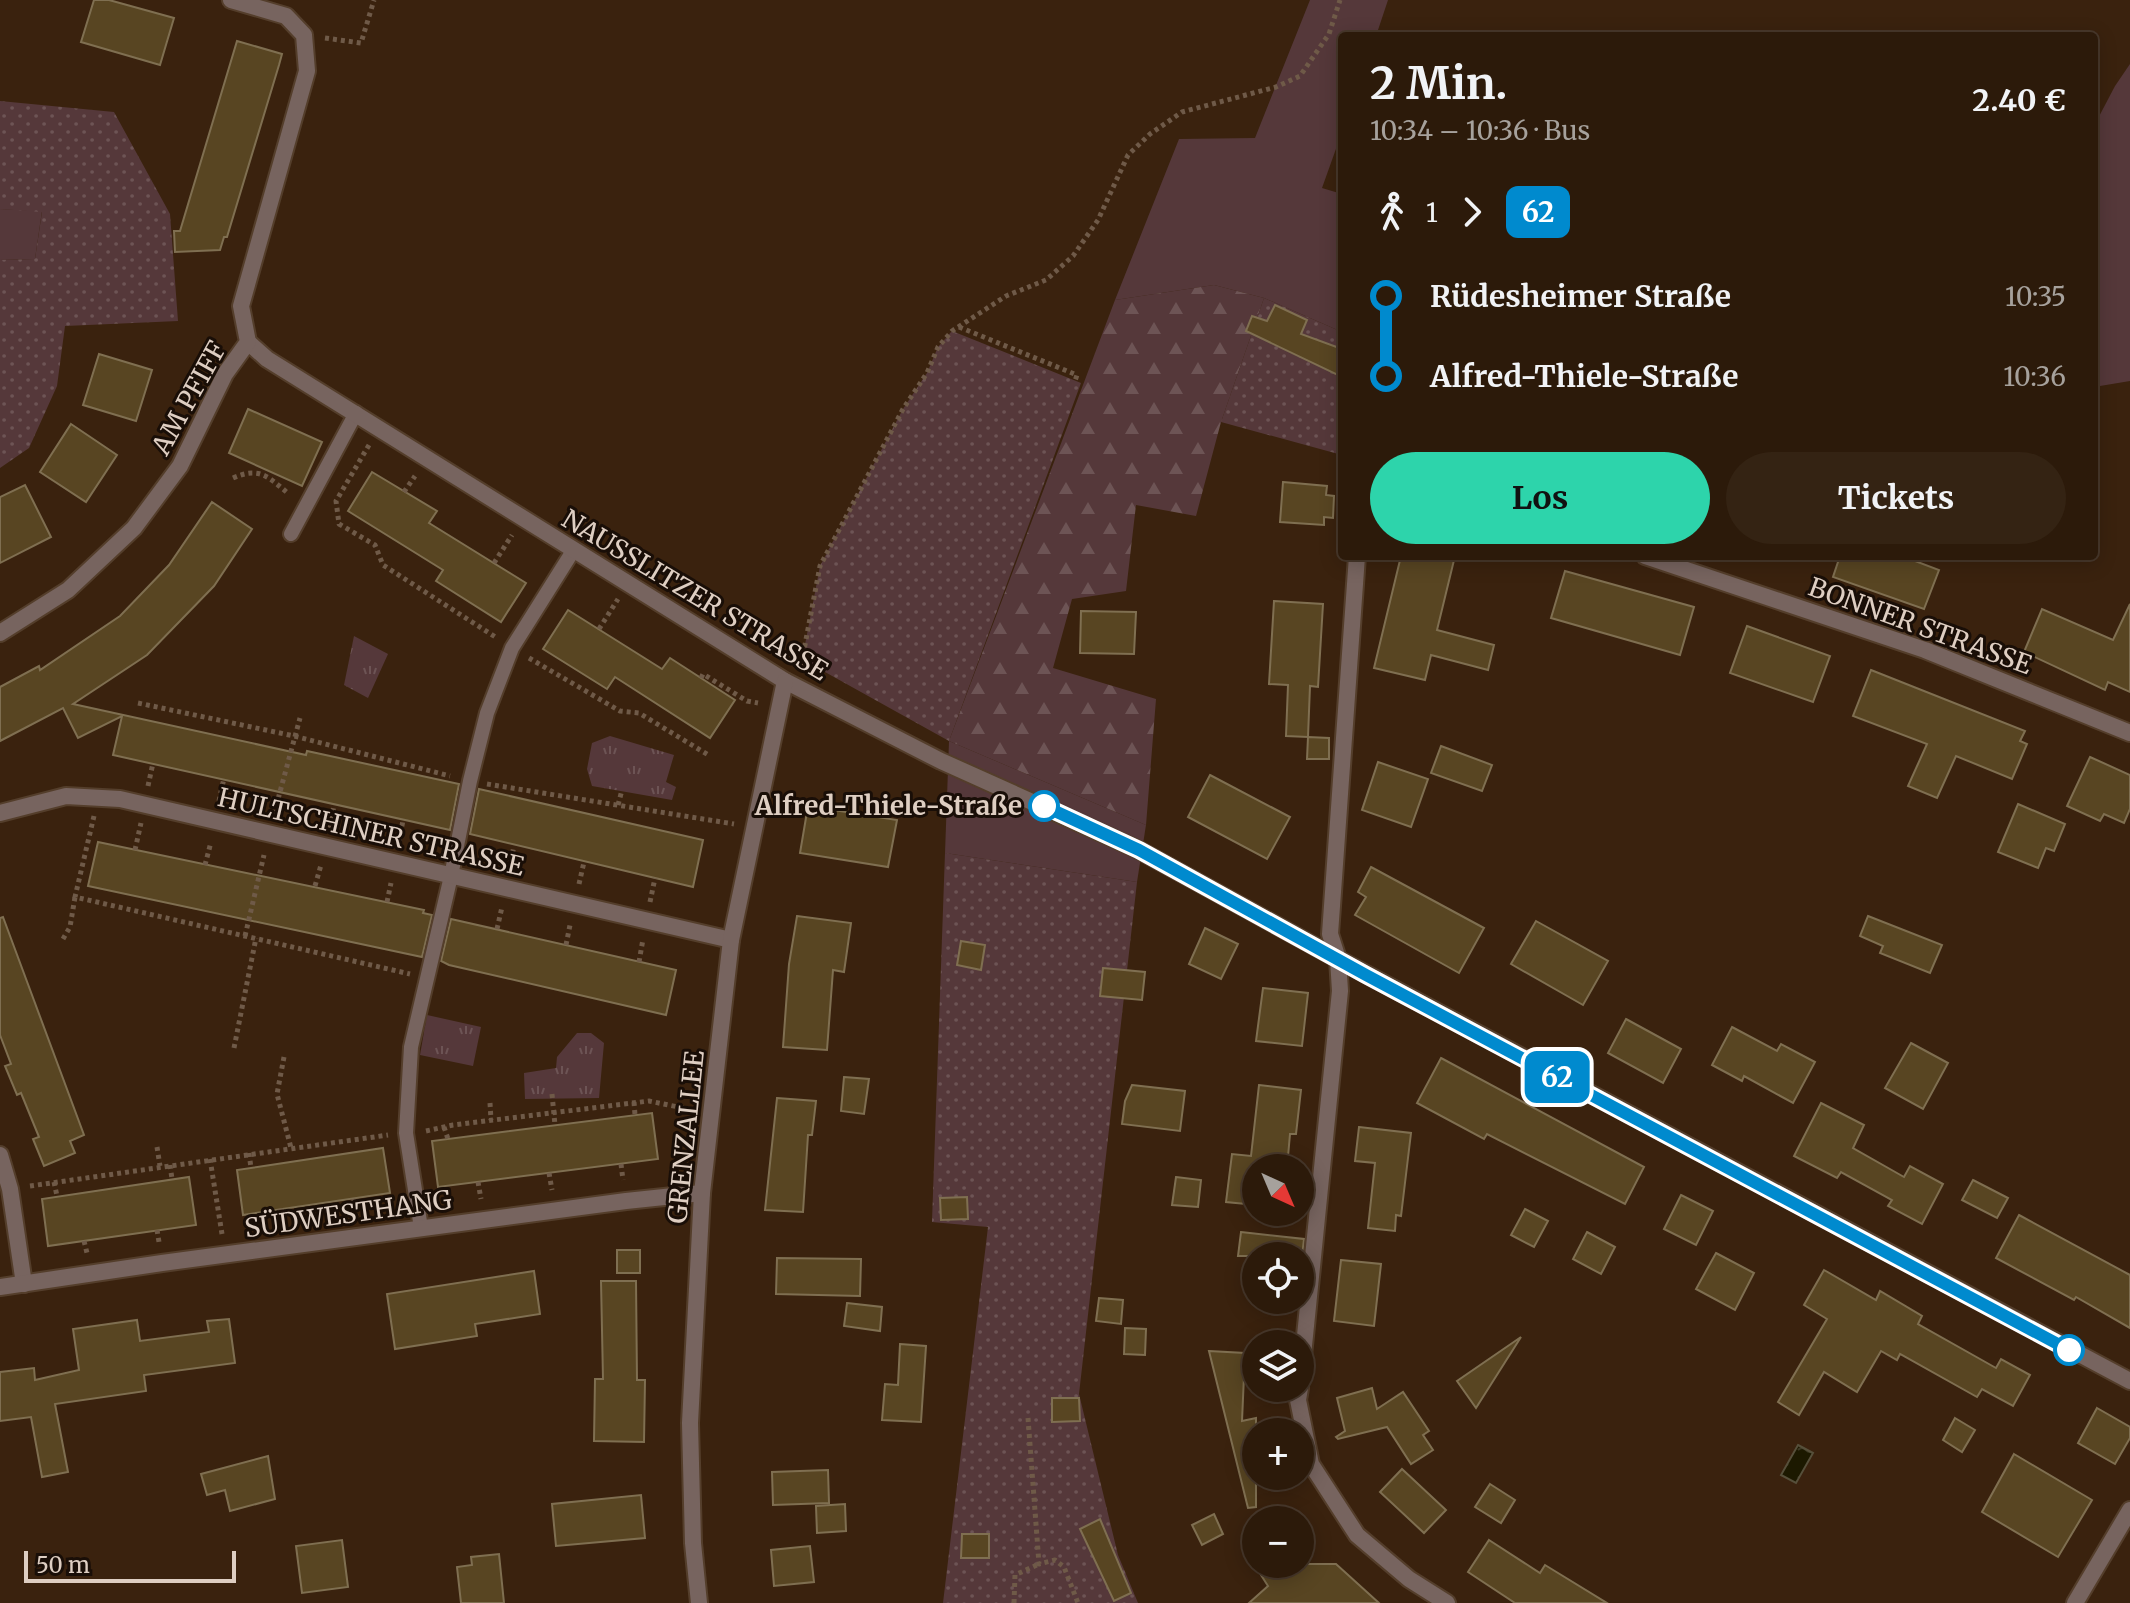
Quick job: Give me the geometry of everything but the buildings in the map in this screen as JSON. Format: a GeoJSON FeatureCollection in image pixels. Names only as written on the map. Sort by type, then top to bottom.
{"type":"FeatureCollection","features":[{"type":"Feature","properties":{"kind":"street"},"geometry":{"type":"LineString","coordinates":[[231,0],[286,16],[304,35]]}},
{"type":"Feature","properties":{"kind":"street","name":"AM PFIFF"},"geometry":{"type":"LineString","coordinates":[[0,633],[68,590],[134,528],[180,466],[225,374],[248,342],[241,306],[307,71],[304,35]]}},
{"type":"Feature","properties":{"kind":"street","name":"NAUSSLITZER STRASSE"},"geometry":{"type":"LineString","coordinates":[[248,342],[267,359],[785,681],[941,761],[1139,850],[2130,1381]]}},
{"type":"Feature","properties":{"kind":"street"},"geometry":{"type":"LineString","coordinates":[[1306,1330],[1340,991],[1338,959],[1330,934],[1357,560]]}},
{"type":"Feature","properties":{"kind":"street","name":"BONNER STRASSE"},"geometry":{"type":"LineString","coordinates":[[1657,560],[1925,650],[2130,733]]}},
{"type":"Feature","properties":{"kind":"street","name":"GRENZALLEE"},"geometry":{"type":"LineString","coordinates":[[699,1603],[693,1543],[690,1423],[702,1193],[731,940],[785,681]]}},
{"type":"Feature","properties":{"kind":"street","name":"HULTSCHINER STRASSE"},"geometry":{"type":"LineString","coordinates":[[0,813],[66,796],[99,796],[731,940]]}},
{"type":"Feature","properties":{"kind":"street"},"geometry":{"type":"LineString","coordinates":[[0,1155],[10,1189],[24,1284]]}},
{"type":"Feature","properties":{"kind":"street","name":"SÜDWESTHANG"},"geometry":{"type":"LineString","coordinates":[[0,1287],[421,1228],[702,1193]]}},
{"type":"Feature","properties":{"kind":"street"},"geometry":{"type":"LineString","coordinates":[[1298,1402],[1311,1464],[1357,1535],[1409,1579],[1447,1603]]}},
{"type":"Feature","properties":{"kind":"street"},"geometry":{"type":"LineString","coordinates":[[2075,1603],[2130,1510]]}},
{"type":"Feature","properties":{"kind":"lane"},"geometry":{"type":"LineString","coordinates":[[291,534],[356,413]]}},
{"type":"Feature","properties":{"kind":"lane"},"geometry":{"type":"LineString","coordinates":[[421,1228],[406,1133],[411,1047],[487,713],[506,644],[573,551]]}},
{"type":"Feature","properties":{"kind":"path"},"geometry":{"type":"LineString","coordinates":[[304,35],[361,43],[374,0]]}},
{"type":"Feature","properties":{"kind":"path"},"geometry":{"type":"LineString","coordinates":[[785,681],[807,662],[804,650],[820,566],[903,409],[927,373],[938,347],[959,327],[1006,296],[1046,280],[1073,256],[1098,220],[1128,155],[1150,134],[1182,112],[1276,87],[1300,76],[1329,34],[1340,0]]}},
{"type":"Feature","properties":{"kind":"path"},"geometry":{"type":"LineString","coordinates":[[959,327],[1077,375],[1075,381]]}},
{"type":"Feature","properties":{"kind":"path"},"geometry":{"type":"LineString","coordinates":[[379,427],[336,501],[339,524],[375,545],[383,565],[506,644],[620,711],[639,713],[710,756]]}},
{"type":"Feature","properties":{"kind":"path"},"geometry":{"type":"LineString","coordinates":[[233,478],[256,472],[267,476],[305,508]]}},
{"type":"Feature","properties":{"kind":"path"},"geometry":{"type":"LineString","coordinates":[[404,492],[414,476]]}},
{"type":"Feature","properties":{"kind":"path"},"geometry":{"type":"LineString","coordinates":[[494,563],[510,538]]}},
{"type":"Feature","properties":{"kind":"path"},"geometry":{"type":"LineString","coordinates":[[599,629],[616,601]]}},
{"type":"Feature","properties":{"kind":"path"},"geometry":{"type":"LineString","coordinates":[[701,678],[703,674],[747,701],[779,708]]}},
{"type":"Feature","properties":{"kind":"path"},"geometry":{"type":"LineString","coordinates":[[138,703],[294,736],[459,778]]}},
{"type":"Feature","properties":{"kind":"path"},"geometry":{"type":"LineString","coordinates":[[245,936],[300,718]]}},
{"type":"Feature","properties":{"kind":"path"},"geometry":{"type":"LineString","coordinates":[[499,786],[754,828]]}},
{"type":"Feature","properties":{"kind":"path"},"geometry":{"type":"LineString","coordinates":[[618,805],[622,790]]}},
{"type":"Feature","properties":{"kind":"path"},"geometry":{"type":"LineString","coordinates":[[63,939],[70,927],[99,796]]}},
{"type":"Feature","properties":{"kind":"path"},"geometry":{"type":"LineString","coordinates":[[75,897],[428,978]]}},
{"type":"Feature","properties":{"kind":"path"},"geometry":{"type":"LineString","coordinates":[[234,1048],[256,938]]}},
{"type":"Feature","properties":{"kind":"path"},"geometry":{"type":"LineString","coordinates":[[284,1057],[277,1094],[291,1148]]}},
{"type":"Feature","properties":{"kind":"path"},"geometry":{"type":"LineString","coordinates":[[552,1094],[555,1125]]}},
{"type":"Feature","properties":{"kind":"path"},"geometry":{"type":"LineString","coordinates":[[10,1189],[249,1153],[634,1102],[662,1103],[713,1117]]}},
{"type":"Feature","properties":{"kind":"path"},"geometry":{"type":"LineString","coordinates":[[634,1102],[635,1115]]}},
{"type":"Feature","properties":{"kind":"path"},"geometry":{"type":"LineString","coordinates":[[490,1103],[491,1120]]}},
{"type":"Feature","properties":{"kind":"path"},"geometry":{"type":"LineString","coordinates":[[444,1127],[448,1139]]}},
{"type":"Feature","properties":{"kind":"path"},"geometry":{"type":"LineString","coordinates":[[157,1147],[160,1166]]}},
{"type":"Feature","properties":{"kind":"path"},"geometry":{"type":"LineString","coordinates":[[249,1153],[251,1168]]}},
{"type":"Feature","properties":{"kind":"path"},"geometry":{"type":"LineString","coordinates":[[210,1159],[225,1255]]}},
{"type":"Feature","properties":{"kind":"path"},"geometry":{"type":"LineString","coordinates":[[170,1165],[172,1179]]}},
{"type":"Feature","properties":{"kind":"path"},"geometry":{"type":"LineString","coordinates":[[54,1182],[57,1196]]}},
{"type":"Feature","properties":{"kind":"path"},"geometry":{"type":"LineString","coordinates":[[1028,1418],[1039,1564]]}},
{"type":"Feature","properties":{"kind":"path"},"geometry":{"type":"LineString","coordinates":[[1014,1603],[1015,1575],[1055,1560],[1064,1567],[1078,1603]]}},
{"type":"Feature","properties":{"kind":"green space"},"geometry":{"type":"Polygon","coordinates":[[[1310,0],[1388,0],[1377,32],[1338,32],[1338,143],[1322,188],[1338,193],[1338,330],[1264,298],[1214,285],[1115,300],[1179,139],[1255,138],[1310,0]]]}},
{"type":"Feature","properties":{"kind":"green space"},"geometry":{"type":"Polygon","coordinates":[[[2130,64],[2130,381],[2098,386],[2098,118],[2130,64]]]}},
{"type":"Feature","properties":{"kind":"green space"},"geometry":{"type":"Polygon","coordinates":[[[0,101],[114,112],[170,214],[178,321],[65,326],[57,386],[29,448],[0,468],[0,260],[35,259],[42,212],[0,209],[0,101]]]}},
{"type":"Feature","properties":{"kind":"green space"},"geometry":{"type":"Polygon","coordinates":[[[0,209],[42,211],[35,259],[0,260],[0,209]]]}},
{"type":"Feature","properties":{"kind":"green space"},"geometry":{"type":"Polygon","coordinates":[[[1214,285],[1264,298],[1221,422],[1196,516],[1136,505],[1126,591],[1072,599],[1053,668],[1156,699],[1146,825],[949,741],[1115,300],[1214,285]]]}},
{"type":"Feature","properties":{"kind":"green space"},"geometry":{"type":"Polygon","coordinates":[[[1264,298],[1338,330],[1338,454],[1221,422],[1264,298]]]}},
{"type":"Feature","properties":{"kind":"green space"},"geometry":{"type":"Polygon","coordinates":[[[952,331],[1081,383],[949,741],[807,662],[804,650],[820,566],[903,409],[927,373],[938,347],[952,331]]]}},
{"type":"Feature","properties":{"kind":"green space"},"geometry":{"type":"Polygon","coordinates":[[[354,636],[388,654],[368,698],[344,685],[354,636]]]}},
{"type":"Feature","properties":{"kind":"green space"},"geometry":{"type":"Polygon","coordinates":[[[610,736],[674,755],[666,782],[676,787],[672,800],[592,786],[587,769],[592,743],[610,736]]]}},
{"type":"Feature","properties":{"kind":"green space"},"geometry":{"type":"Polygon","coordinates":[[[949,741],[1146,825],[1137,882],[945,853],[949,741]]]}},
{"type":"Feature","properties":{"kind":"green space"},"geometry":{"type":"Polygon","coordinates":[[[945,853],[1137,882],[1079,1394],[1118,1555],[1138,1603],[943,1603],[988,1227],[932,1222],[945,853]]]}},
{"type":"Feature","properties":{"kind":"green space"},"geometry":{"type":"Polygon","coordinates":[[[427,1015],[481,1027],[473,1066],[420,1055],[427,1015]]]}},
{"type":"Feature","properties":{"kind":"green space"},"geometry":{"type":"Polygon","coordinates":[[[577,1033],[591,1033],[604,1043],[599,1098],[525,1099],[524,1073],[556,1068],[557,1057],[577,1033]]]}},
{"type":"Feature","properties":{"kind":"water"},"geometry":{"type":"Polygon","coordinates":[[[1798,1445],[1813,1453],[1796,1483],[1781,1475],[1798,1445]]]}},
{"type":"Feature","properties":{"kind":"bus line","name":"62"},"geometry":{"type":"LineString","coordinates":[[1044,806],[1139,850],[1366,975],[2069,1350]]}},
{"type":"Feature","properties":{"kind":"place","name":"Alfred-Thiele-Straße"},"geometry":{"type":"Point","coordinates":[1044,806]}}]}
